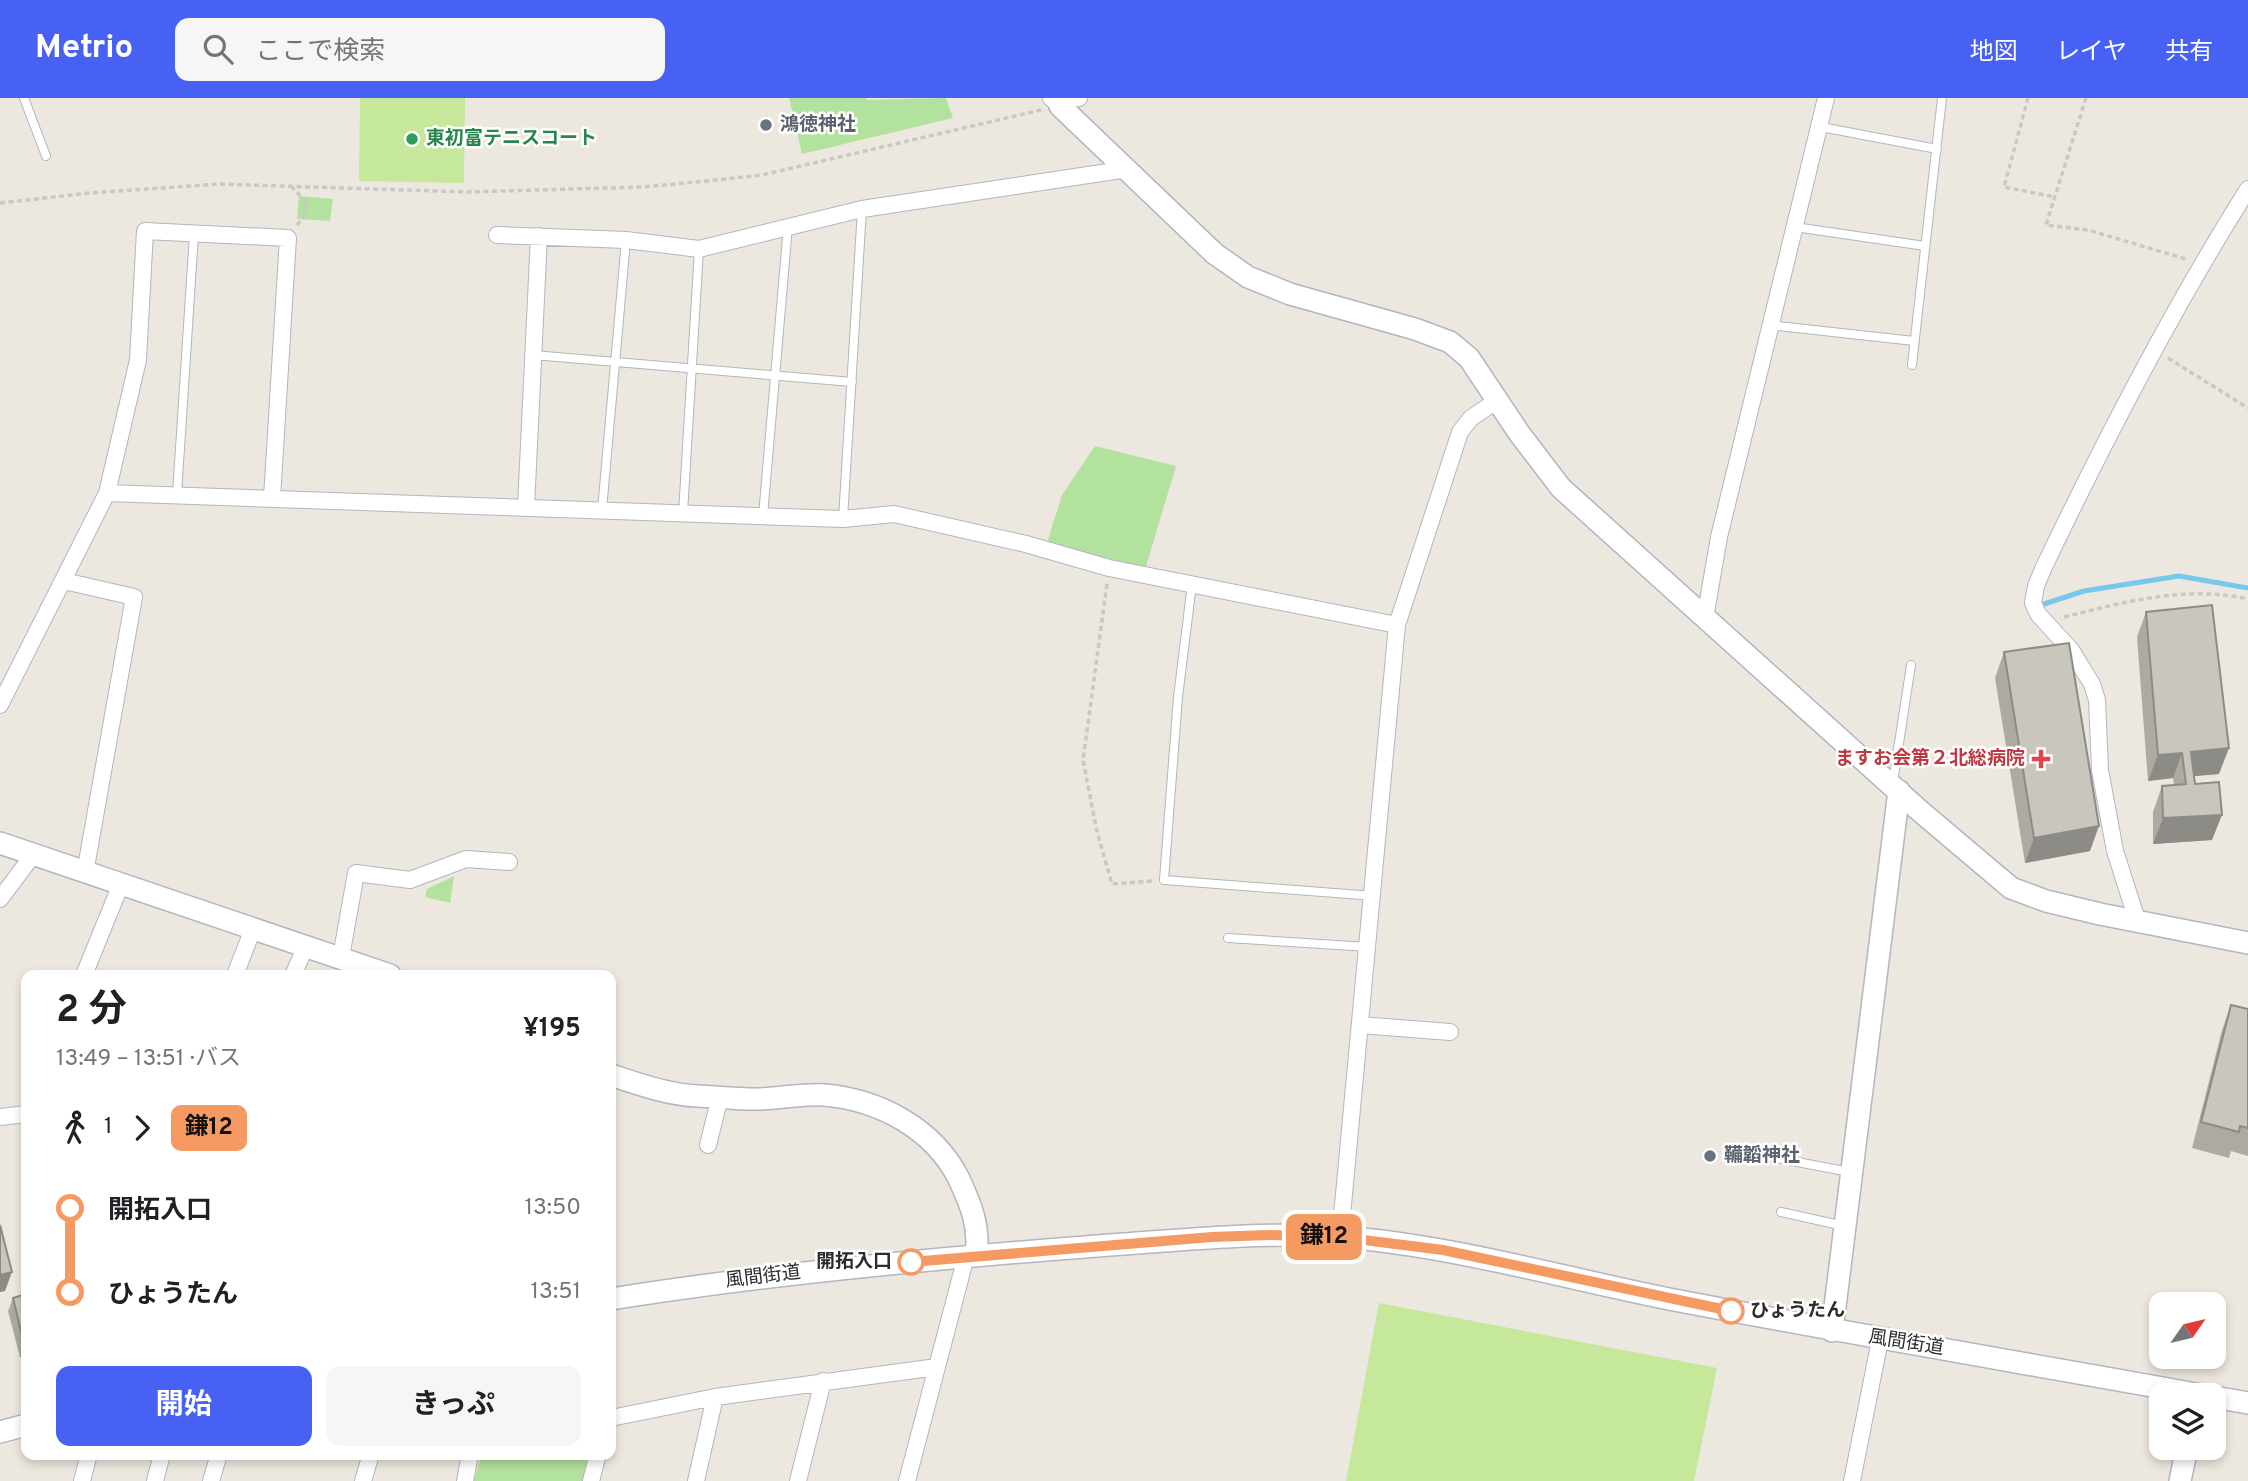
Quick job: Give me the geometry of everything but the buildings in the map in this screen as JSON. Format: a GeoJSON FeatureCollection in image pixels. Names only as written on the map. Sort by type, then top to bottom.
{"type":"FeatureCollection","features":[{"type":"Feature","properties":{"kind":"street"},"geometry":{"type":"LineString","coordinates":[[1705,618],[1719,537],[1826,98]]}},
{"type":"Feature","properties":{"kind":"street"},"geometry":{"type":"LineString","coordinates":[[1066,100],[1128,169],[1215,254],[1248,276],[1290,294],[1415,329],[1450,342],[1469,358],[1519,433],[1562,488],[2011,888],[2046,901],[2248,943]]}},
{"type":"Feature","properties":{"kind":"street"},"geometry":{"type":"LineString","coordinates":[[497,235],[626,240],[699,248],[862,209],[1128,169]]}},
{"type":"Feature","properties":{"kind":"street"},"geometry":{"type":"LineString","coordinates":[[2137,920],[2115,851],[2100,770],[2097,700],[2092,684],[2071,650],[2038,614],[2034,603],[2036,586],[2094,463],[2202,264],[2247,191]]}},
{"type":"Feature","properties":{"kind":"street"},"geometry":{"type":"LineString","coordinates":[[0,705],[107,493],[138,360],[145,231],[288,238],[272,498]]}},
{"type":"Feature","properties":{"kind":"street"},"geometry":{"type":"LineString","coordinates":[[526,507],[539,236]]}},
{"type":"Feature","properties":{"kind":"street"},"geometry":{"type":"LineString","coordinates":[[1340,1237],[1374,896],[1397,625],[1460,432],[1471,418],[1498,400]]}},
{"type":"Feature","properties":{"kind":"street"},"geometry":{"type":"LineString","coordinates":[[107,493],[843,519],[894,514],[1026,544],[1110,568],[1397,625]]}},
{"type":"Feature","properties":{"kind":"street"},"geometry":{"type":"LineString","coordinates":[[64,580],[134,597],[85,873]]}},
{"type":"Feature","properties":{"kind":"street"},"geometry":{"type":"LineString","coordinates":[[1832,1331],[1896,788]]}},
{"type":"Feature","properties":{"kind":"street"},"geometry":{"type":"LineString","coordinates":[[0,843],[374,970]]}},
{"type":"Feature","properties":{"kind":"street"},"geometry":{"type":"LineString","coordinates":[[0,899],[33,855]]}},
{"type":"Feature","properties":{"kind":"street"},"geometry":{"type":"LineString","coordinates":[[341,957],[356,873],[410,880],[466,859],[509,862]]}},
{"type":"Feature","properties":{"kind":"street"},"geometry":{"type":"LineString","coordinates":[[86,970],[121,884]]}},
{"type":"Feature","properties":{"kind":"street"},"geometry":{"type":"LineString","coordinates":[[237,970],[253,929]]}},
{"type":"Feature","properties":{"kind":"street"},"geometry":{"type":"LineString","coordinates":[[295,970],[306,946]]}},
{"type":"Feature","properties":{"kind":"street"},"geometry":{"type":"LineString","coordinates":[[1360,1025],[1450,1032]]}},
{"type":"Feature","properties":{"kind":"street"},"geometry":{"type":"LineString","coordinates":[[616,1077],[645,1086],[695,1096],[756,1099],[822,1095],[850,1098],[876,1106],[911,1125],[934,1144],[973,1208],[978,1236],[963,1268],[907,1481]]}},
{"type":"Feature","properties":{"kind":"street"},"geometry":{"type":"LineString","coordinates":[[708,1145],[720,1097]]}},
{"type":"Feature","properties":{"kind":"street"},"geometry":{"type":"LineString","coordinates":[[0,1117],[21,1115]]}},
{"type":"Feature","properties":{"kind":"street","name":"風間街道"},"geometry":{"type":"LineString","coordinates":[[616,1297],[724,1281],[968,1256],[1212,1237],[1340,1237],[1443,1250],[1832,1331],[2025,1362],[2149,1386]]}},
{"type":"Feature","properties":{"kind":"street"},"geometry":{"type":"LineString","coordinates":[[1852,1481],[1880,1339]]}},
{"type":"Feature","properties":{"kind":"street"},"geometry":{"type":"LineString","coordinates":[[616,1417],[715,1397],[937,1367]]}},
{"type":"Feature","properties":{"kind":"street"},"geometry":{"type":"LineString","coordinates":[[798,1481],[823,1381]]}},
{"type":"Feature","properties":{"kind":"street"},"geometry":{"type":"LineString","coordinates":[[696,1481],[715,1397]]}},
{"type":"Feature","properties":{"kind":"street"},"geometry":{"type":"LineString","coordinates":[[2226,1399],[2248,1403]]}},
{"type":"Feature","properties":{"kind":"street"},"geometry":{"type":"LineString","coordinates":[[0,1432],[21,1426]]}},
{"type":"Feature","properties":{"kind":"street"},"geometry":{"type":"LineString","coordinates":[[82,1481],[87,1460]]}},
{"type":"Feature","properties":{"kind":"street"},"geometry":{"type":"LineString","coordinates":[[155,1481],[160,1460]]}},
{"type":"Feature","properties":{"kind":"street"},"geometry":{"type":"LineString","coordinates":[[211,1481],[217,1460]]}},
{"type":"Feature","properties":{"kind":"street"},"geometry":{"type":"LineString","coordinates":[[363,1481],[369,1460]]}},
{"type":"Feature","properties":{"kind":"street"},"geometry":{"type":"LineString","coordinates":[[465,1481],[469,1460]]}},
{"type":"Feature","properties":{"kind":"street"},"geometry":{"type":"LineString","coordinates":[[591,1481],[596,1460]]}},
{"type":"Feature","properties":{"kind":"street"},"geometry":{"type":"LineString","coordinates":[[2180,1481],[2184,1460]]}},
{"type":"Feature","properties":{"kind":"lane"},"geometry":{"type":"LineString","coordinates":[[24,98],[46,156]]}},
{"type":"Feature","properties":{"kind":"lane"},"geometry":{"type":"LineString","coordinates":[[1912,365],[1942,98]]}},
{"type":"Feature","properties":{"kind":"lane"},"geometry":{"type":"LineString","coordinates":[[1821,127],[1937,149]]}},
{"type":"Feature","properties":{"kind":"lane"},"geometry":{"type":"LineString","coordinates":[[843,519],[862,209]]}},
{"type":"Feature","properties":{"kind":"lane"},"geometry":{"type":"LineString","coordinates":[[763,516],[788,226]]}},
{"type":"Feature","properties":{"kind":"lane"},"geometry":{"type":"LineString","coordinates":[[1795,228],[1925,246]]}},
{"type":"Feature","properties":{"kind":"lane"},"geometry":{"type":"LineString","coordinates":[[177,494],[194,234]]}},
{"type":"Feature","properties":{"kind":"lane"},"geometry":{"type":"LineString","coordinates":[[602,510],[626,240]]}},
{"type":"Feature","properties":{"kind":"lane"},"geometry":{"type":"LineString","coordinates":[[683,513],[699,248]]}},
{"type":"Feature","properties":{"kind":"lane"},"geometry":{"type":"LineString","coordinates":[[1769,325],[1914,341]]}},
{"type":"Feature","properties":{"kind":"lane"},"geometry":{"type":"LineString","coordinates":[[533,355],[852,382]]}},
{"type":"Feature","properties":{"kind":"lane"},"geometry":{"type":"LineString","coordinates":[[1192,584],[1178,696],[1164,880],[1374,896]]}},
{"type":"Feature","properties":{"kind":"lane"},"geometry":{"type":"LineString","coordinates":[[1896,788],[1911,666]]}},
{"type":"Feature","properties":{"kind":"lane"},"geometry":{"type":"LineString","coordinates":[[1228,938],[1368,947]]}},
{"type":"Feature","properties":{"kind":"lane"},"geometry":{"type":"LineString","coordinates":[[1760,1155],[1850,1172]]}},
{"type":"Feature","properties":{"kind":"lane"},"geometry":{"type":"LineString","coordinates":[[1781,1212],[1844,1226]]}},
{"type":"Feature","properties":{"kind":"path"},"geometry":{"type":"LineString","coordinates":[[2028,98],[2004,187],[2055,197]]}},
{"type":"Feature","properties":{"kind":"path"},"geometry":{"type":"LineString","coordinates":[[2086,98],[2046,225],[2088,230],[2202,264]]}},
{"type":"Feature","properties":{"kind":"path"},"geometry":{"type":"LineString","coordinates":[[0,203],[90,193],[219,184],[467,192],[642,187],[739,178],[1066,100]]}},
{"type":"Feature","properties":{"kind":"path"},"geometry":{"type":"LineString","coordinates":[[288,238],[304,216],[306,202],[291,186]]}},
{"type":"Feature","properties":{"kind":"path"},"geometry":{"type":"LineString","coordinates":[[2155,350],[2248,408]]}},
{"type":"Feature","properties":{"kind":"path"},"geometry":{"type":"LineString","coordinates":[[1110,568],[1083,760],[1097,832],[1112,884],[1164,880]]}},
{"type":"Feature","properties":{"kind":"path"},"geometry":{"type":"LineString","coordinates":[[2045,622],[2123,602],[2187,593],[2221,593],[2248,599]]}},
{"type":"Feature","properties":{"kind":"green space","name":"東初富テニスコート"},"geometry":{"type":"Polygon","coordinates":[[[360,98],[465,98],[464,183],[359,181],[360,98]]]}},
{"type":"Feature","properties":{"kind":"green space"},"geometry":{"type":"Polygon","coordinates":[[[789,98],[946,98],[953,118],[802,154],[789,98]]]}},
{"type":"Feature","properties":{"kind":"green space"},"geometry":{"type":"Polygon","coordinates":[[[299,196],[333,199],[330,221],[297,219],[299,196]]]}},
{"type":"Feature","properties":{"kind":"green space"},"geometry":{"type":"Polygon","coordinates":[[[1095,446],[1176,466],[1145,570],[1046,546],[1062,495],[1095,446]]]}},
{"type":"Feature","properties":{"kind":"green space"},"geometry":{"type":"Polygon","coordinates":[[[454,876],[450,903],[425,897],[427,889],[454,876]]]}},
{"type":"Feature","properties":{"kind":"green space"},"geometry":{"type":"Polygon","coordinates":[[[1379,1303],[1717,1368],[1694,1481],[1346,1481],[1379,1303]]]}},
{"type":"Feature","properties":{"kind":"green space"},"geometry":{"type":"Polygon","coordinates":[[[481,1460],[588,1460],[583,1481],[474,1481],[481,1460]]]}},
{"type":"Feature","properties":{"kind":"waterway"},"geometry":{"type":"LineString","coordinates":[[2041,605],[2084,591],[2179,576],[2248,588]]}},
{"type":"Feature","properties":{"kind":"bus line","name":"鎌12"},"geometry":{"type":"LineString","coordinates":[[911,1262],[1212,1237],[1340,1237],[1443,1250],[1731,1311]]}},
{"type":"Feature","properties":{"kind":"place","name":"鴻徳神社"},"geometry":{"type":"Point","coordinates":[766,125]}},
{"type":"Feature","properties":{"kind":"place","name":"東初富テニスコート"},"geometry":{"type":"Point","coordinates":[412,139]}},
{"type":"Feature","properties":{"kind":"place","name":"ますお会第２北総病院"},"geometry":{"type":"Point","coordinates":[2041,759]}},
{"type":"Feature","properties":{"kind":"place","name":"鞴韜神社"},"geometry":{"type":"Point","coordinates":[1710,1156]}},
{"type":"Feature","properties":{"kind":"place","name":"開拓入口"},"geometry":{"type":"Point","coordinates":[911,1262]}},
{"type":"Feature","properties":{"kind":"place","name":"ひょうたん"},"geometry":{"type":"Point","coordinates":[1731,1311]}}]}
